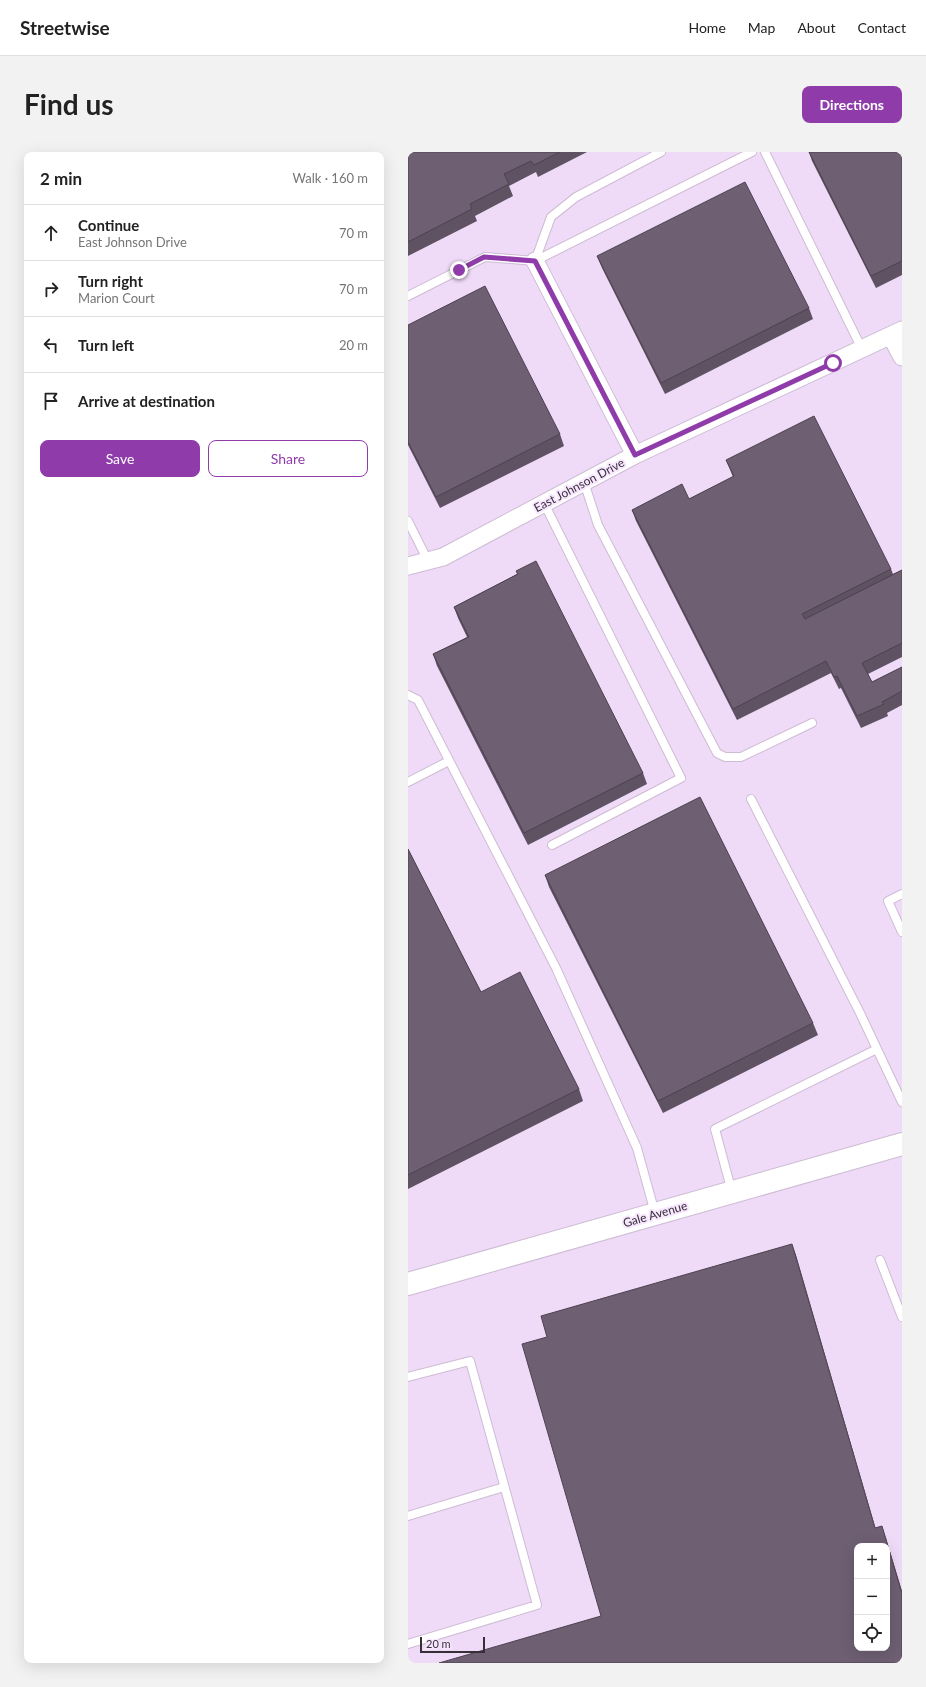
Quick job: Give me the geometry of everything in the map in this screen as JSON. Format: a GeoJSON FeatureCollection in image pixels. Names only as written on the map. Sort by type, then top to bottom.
{"type":"FeatureCollection","features":[{"type":"Feature","properties":{"kind":"main road","name":"Gale Avenue"},"geometry":{"type":"LineString","coordinates":[[408,1284],[902,1144]]}},
{"type":"Feature","properties":{"kind":"street"},"geometry":{"type":"LineString","coordinates":[[535,261],[635,455]]}},
{"type":"Feature","properties":{"kind":"street"},"geometry":{"type":"LineString","coordinates":[[897,333],[902,357]]}},
{"type":"Feature","properties":{"kind":"street","name":"East Johnson Drive"},"geometry":{"type":"LineString","coordinates":[[408,566],[443,557],[635,455],[897,333]]}},
{"type":"Feature","properties":{"kind":"lane"},"geometry":{"type":"LineString","coordinates":[[535,261],[551,217],[576,197],[661,152]]}},
{"type":"Feature","properties":{"kind":"lane"},"geometry":{"type":"LineString","coordinates":[[408,296],[484,257],[535,261],[752,152]]}},
{"type":"Feature","properties":{"kind":"lane"},"geometry":{"type":"LineString","coordinates":[[765,152],[862,349]]}},
{"type":"Feature","properties":{"kind":"lane"},"geometry":{"type":"LineString","coordinates":[[584,482],[598,525],[717,753],[725,757],[741,757],[812,723]]}},
{"type":"Feature","properties":{"kind":"lane"},"geometry":{"type":"LineString","coordinates":[[544,503],[681,778],[552,845]]}},
{"type":"Feature","properties":{"kind":"lane"},"geometry":{"type":"LineString","coordinates":[[408,521],[428,561]]}},
{"type":"Feature","properties":{"kind":"lane"},"geometry":{"type":"LineString","coordinates":[[408,695],[418,700],[556,968],[637,1148],[655,1214]]}},
{"type":"Feature","properties":{"kind":"lane"},"geometry":{"type":"LineString","coordinates":[[408,782],[449,761]]}},
{"type":"Feature","properties":{"kind":"lane"},"geometry":{"type":"LineString","coordinates":[[751,799],[877,1049],[902,1102]]}},
{"type":"Feature","properties":{"kind":"lane"},"geometry":{"type":"LineString","coordinates":[[902,894],[888,901],[902,932]]}},
{"type":"Feature","properties":{"kind":"lane"},"geometry":{"type":"LineString","coordinates":[[732,1192],[715,1129],[877,1049]]}},
{"type":"Feature","properties":{"kind":"lane"},"geometry":{"type":"LineString","coordinates":[[880,1260],[902,1317]]}},
{"type":"Feature","properties":{"kind":"lane"},"geometry":{"type":"LineString","coordinates":[[408,1377],[470,1361],[537,1605],[408,1644]]}},
{"type":"Feature","properties":{"kind":"lane"},"geometry":{"type":"LineString","coordinates":[[408,1516],[504,1487]]}},
{"type":"Feature","properties":{"kind":"shaded area"},"geometry":{"type":"Polygon","coordinates":[[[408,152],[902,152],[902,1663],[408,1663],[408,152]]]}},
{"type":"Feature","properties":{"kind":"building"},"geometry":{"type":"Polygon","coordinates":[[[408,152],[560,152],[534,165],[531,161],[504,174],[509,184],[470,204],[472,209],[408,242],[408,152]]]}},
{"type":"Feature","properties":{"kind":"building"},"geometry":{"type":"Polygon","coordinates":[[[809,152],[902,152],[902,261],[871,276],[809,152]]]}},
{"type":"Feature","properties":{"kind":"building"},"geometry":{"type":"Polygon","coordinates":[[[745,182],[809,308],[661,383],[597,256],[745,182]]]}},
{"type":"Feature","properties":{"kind":"building"},"geometry":{"type":"Polygon","coordinates":[[[485,286],[560,434],[436,497],[408,442],[408,325],[485,286]]]}},
{"type":"Feature","properties":{"kind":"building"},"geometry":{"type":"Polygon","coordinates":[[[814,416],[891,569],[802,614],[805,619],[902,570],[902,643],[862,663],[872,682],[902,667],[902,691],[882,702],[884,704],[857,716],[837,676],[834,677],[826,661],[733,709],[632,510],[682,484],[689,499],[734,476],[726,460],[814,416]]]}},
{"type":"Feature","properties":{"kind":"building"},"geometry":{"type":"Polygon","coordinates":[[[536,561],[643,773],[524,833],[433,654],[469,637],[454,607],[518,574],[516,571],[536,561]]]}},
{"type":"Feature","properties":{"kind":"building"},"geometry":{"type":"Polygon","coordinates":[[[700,797],[813,1023],[658,1101],[545,875],[700,797]]]}},
{"type":"Feature","properties":{"kind":"building"},"geometry":{"type":"Polygon","coordinates":[[[408,849],[481,992],[520,972],[579,1089],[408,1175],[408,849]]]}},
{"type":"Feature","properties":{"kind":"building"},"geometry":{"type":"Polygon","coordinates":[[[792,1244],[875,1528],[882,1526],[887,1543],[854,1543],[854,1651],[890,1651],[890,1553],[902,1594],[902,1663],[439,1663],[601,1616],[522,1344],[547,1337],[541,1316],[792,1244]]]}},
{"type":"Feature","properties":{"kind":"route"},"geometry":{"type":"LineString","coordinates":[[459,270],[484,257],[535,261],[635,455],[833,363]]}}]}
